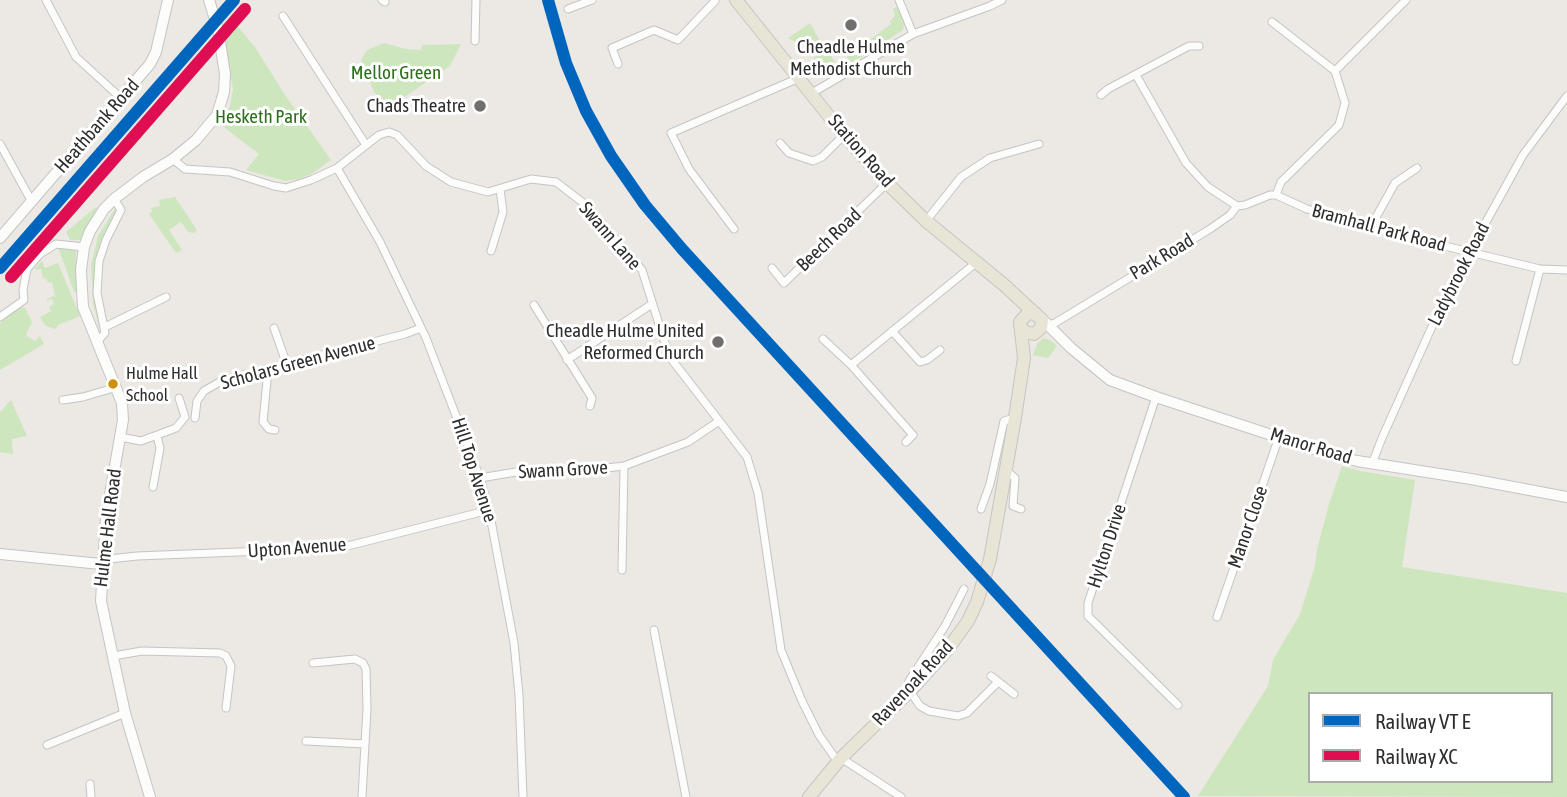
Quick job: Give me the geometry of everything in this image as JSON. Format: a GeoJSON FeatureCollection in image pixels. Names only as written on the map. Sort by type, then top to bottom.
{"type":"FeatureCollection","features":[{"type":"Feature","properties":{"kind":"main road","name":"Station Road"},"geometry":{"type":"LineString","coordinates":[[736,0],[844,135],[887,183],[926,221],[1003,284],[1039,325]]}},
{"type":"Feature","properties":{"kind":"main road","name":"Station Road"},"geometry":{"type":"LineString","coordinates":[[1003,284],[1021,323]]}},
{"type":"Feature","properties":{"kind":"main road"},"geometry":{"type":"LineString","coordinates":[[1028,313],[1039,325],[1024,332],[1021,323],[1028,313]]}},
{"type":"Feature","properties":{"kind":"main road","name":"Ravenoak Road"},"geometry":{"type":"LineString","coordinates":[[809,797],[839,760],[910,691],[948,649],[968,621],[977,602],[990,559],[1015,418],[1024,358],[1021,323]]}},
{"type":"Feature","properties":{"kind":"main road","name":"Ravenoak Road"},"geometry":{"type":"LineString","coordinates":[[1024,358],[1039,325]]}},
{"type":"Feature","properties":{"kind":"street"},"geometry":{"type":"LineString","coordinates":[[46,0],[76,57],[122,99]]}},
{"type":"Feature","properties":{"kind":"street","name":"Heathbank Road"},"geometry":{"type":"LineString","coordinates":[[0,238],[122,99],[155,55],[168,0]]}},
{"type":"Feature","properties":{"kind":"street","name":"Hulme Hall Road"},"geometry":{"type":"LineString","coordinates":[[150,797],[125,713],[100,601],[106,517],[120,437],[122,403],[83,307],[80,285],[84,247],[97,218],[114,198],[173,159],[196,140],[217,115],[226,74],[218,29],[209,0]]}},
{"type":"Feature","properties":{"kind":"street"},"geometry":{"type":"LineString","coordinates":[[475,41],[476,0]]}},
{"type":"Feature","properties":{"kind":"street"},"geometry":{"type":"LineString","coordinates":[[568,9],[592,0]]}},
{"type":"Feature","properties":{"kind":"street"},"geometry":{"type":"LineString","coordinates":[[618,64],[612,48],[654,30],[678,40],[715,0],[723,0]]}},
{"type":"Feature","properties":{"kind":"street"},"geometry":{"type":"LineString","coordinates":[[900,0],[913,34]]}},
{"type":"Feature","properties":{"kind":"street"},"geometry":{"type":"LineString","coordinates":[[813,93],[913,34],[1002,0]]}},
{"type":"Feature","properties":{"kind":"street"},"geometry":{"type":"LineString","coordinates":[[1335,71],[1406,0]]}},
{"type":"Feature","properties":{"kind":"street"},"geometry":{"type":"LineString","coordinates":[[283,16],[366,145]]}},
{"type":"Feature","properties":{"kind":"street"},"geometry":{"type":"LineString","coordinates":[[1272,22],[1335,71],[1345,103],[1339,125],[1281,182],[1276,195]]}},
{"type":"Feature","properties":{"kind":"street"},"geometry":{"type":"LineString","coordinates":[[1101,95],[1189,46],[1199,46]]}},
{"type":"Feature","properties":{"kind":"street"},"geometry":{"type":"LineString","coordinates":[[1136,75],[1186,163],[1208,187],[1237,206]]}},
{"type":"Feature","properties":{"kind":"street"},"geometry":{"type":"LineString","coordinates":[[734,229],[689,169],[669,131],[800,77]]}},
{"type":"Feature","properties":{"kind":"street","name":"Ladybrook Road"},"geometry":{"type":"LineString","coordinates":[[1372,464],[1434,322],[1470,251],[1523,155],[1567,96]]}},
{"type":"Feature","properties":{"kind":"street","name":"Swann Lane"},"geometry":{"type":"LineString","coordinates":[[173,159],[185,169],[230,172],[286,188],[337,168],[384,133],[393,133],[438,175],[479,191],[499,189],[531,179],[556,182],[586,205],[642,270],[669,356],[747,457],[753,471],[781,650],[819,735],[839,760]]}},
{"type":"Feature","properties":{"kind":"street"},"geometry":{"type":"LineString","coordinates":[[780,143],[789,153],[813,161],[822,157],[844,135]]}},
{"type":"Feature","properties":{"kind":"street"},"geometry":{"type":"LineString","coordinates":[[0,144],[32,202]]}},
{"type":"Feature","properties":{"kind":"street"},"geometry":{"type":"LineString","coordinates":[[926,221],[961,177],[990,158],[1039,144]]}},
{"type":"Feature","properties":{"kind":"street","name":"Hill Top Avenue"},"geometry":{"type":"LineString","coordinates":[[337,168],[380,242],[421,328],[480,478],[489,510],[515,656],[523,797]]}},
{"type":"Feature","properties":{"kind":"street"},"geometry":{"type":"LineString","coordinates":[[1370,228],[1395,183],[1417,169]]}},
{"type":"Feature","properties":{"kind":"street","name":"Beech Road"},"geometry":{"type":"LineString","coordinates":[[772,268],[784,283],[887,183]]}},
{"type":"Feature","properties":{"kind":"street"},"geometry":{"type":"LineString","coordinates":[[491,251],[503,212],[499,189]]}},
{"type":"Feature","properties":{"kind":"street","name":"Park Road"},"geometry":{"type":"LineString","coordinates":[[1039,325],[1055,323],[1210,229],[1230,215],[1237,206],[1276,195]]}},
{"type":"Feature","properties":{"kind":"street","name":"Bramhall Park Road"},"geometry":{"type":"LineString","coordinates":[[1276,195],[1307,209],[1370,228],[1540,269],[1567,270]]}},
{"type":"Feature","properties":{"kind":"street"},"geometry":{"type":"LineString","coordinates":[[97,342],[103,337],[105,327],[99,307],[97,278],[101,252],[121,210],[114,198]]}},
{"type":"Feature","properties":{"kind":"street"},"geometry":{"type":"LineString","coordinates":[[0,317],[24,300],[27,269],[40,254],[56,244],[84,247]]}},
{"type":"Feature","properties":{"kind":"street"},"geometry":{"type":"LineString","coordinates":[[851,365],[977,262]]}},
{"type":"Feature","properties":{"kind":"street"},"geometry":{"type":"LineString","coordinates":[[1516,361],[1540,269]]}},
{"type":"Feature","properties":{"kind":"street"},"geometry":{"type":"LineString","coordinates":[[105,327],[166,297]]}},
{"type":"Feature","properties":{"kind":"street"},"geometry":{"type":"LineString","coordinates":[[567,360],[652,304]]}},
{"type":"Feature","properties":{"kind":"street"},"geometry":{"type":"LineString","coordinates":[[534,305],[592,398],[590,406]]}},
{"type":"Feature","properties":{"kind":"street","name":"Manor Road"},"geometry":{"type":"LineString","coordinates":[[1039,325],[1110,380],[1329,454],[1372,464],[1471,478],[1567,497]]}},
{"type":"Feature","properties":{"kind":"street"},"geometry":{"type":"LineString","coordinates":[[274,328],[288,365]]}},
{"type":"Feature","properties":{"kind":"street","name":"Scholars Green Avenue"},"geometry":{"type":"LineString","coordinates":[[195,418],[197,401],[204,391],[223,380],[421,328]]}},
{"type":"Feature","properties":{"kind":"street"},"geometry":{"type":"LineString","coordinates":[[892,331],[920,362],[940,350]]}},
{"type":"Feature","properties":{"kind":"street"},"geometry":{"type":"LineString","coordinates":[[823,339],[851,365],[914,435],[906,442]]}},
{"type":"Feature","properties":{"kind":"street"},"geometry":{"type":"LineString","coordinates":[[268,370],[263,422],[269,429],[275,430]]}},
{"type":"Feature","properties":{"kind":"street"},"geometry":{"type":"LineString","coordinates":[[63,400],[117,387]]}},
{"type":"Feature","properties":{"kind":"street","name":"Hylton Drive"},"geometry":{"type":"LineString","coordinates":[[1156,397],[1088,603],[1088,616],[1178,705]]}},
{"type":"Feature","properties":{"kind":"street"},"geometry":{"type":"LineString","coordinates":[[120,437],[141,441],[182,423],[185,417],[179,398]]}},
{"type":"Feature","properties":{"kind":"street","name":"Ravenoak Road"},"geometry":{"type":"LineString","coordinates":[[981,509],[990,484],[1004,421],[1015,418]]}},
{"type":"Feature","properties":{"kind":"street","name":"Swann Grove"},"geometry":{"type":"LineString","coordinates":[[480,478],[528,470],[580,471],[624,466],[688,442],[719,421]]}},
{"type":"Feature","properties":{"kind":"street"},"geometry":{"type":"LineString","coordinates":[[153,487],[160,448],[157,436]]}},
{"type":"Feature","properties":{"kind":"street","name":"Manor Close"},"geometry":{"type":"LineString","coordinates":[[1217,617],[1279,437]]}},
{"type":"Feature","properties":{"kind":"street"},"geometry":{"type":"LineString","coordinates":[[622,569],[624,466]]}},
{"type":"Feature","properties":{"kind":"street","name":"Ravenoak Road"},"geometry":{"type":"LineString","coordinates":[[1006,470],[1015,478],[1013,506],[1021,509]]}},
{"type":"Feature","properties":{"kind":"street","name":"Upton Avenue"},"geometry":{"type":"LineString","coordinates":[[101,564],[108,559],[137,556],[340,548],[489,510]]}},
{"type":"Feature","properties":{"kind":"street"},"geometry":{"type":"LineString","coordinates":[[0,554],[101,564]]}},
{"type":"Feature","properties":{"kind":"street"},"geometry":{"type":"LineString","coordinates":[[964,589],[945,626],[907,687],[920,706],[929,711],[958,716],[967,713],[998,682]]}},
{"type":"Feature","properties":{"kind":"street"},"geometry":{"type":"LineString","coordinates":[[654,631],[686,797]]}},
{"type":"Feature","properties":{"kind":"street"},"geometry":{"type":"LineString","coordinates":[[113,656],[142,652],[220,653],[226,656],[231,666],[226,708]]}},
{"type":"Feature","properties":{"kind":"street"},"geometry":{"type":"LineString","coordinates":[[313,663],[355,659],[363,663],[366,670],[367,709],[362,797]]}},
{"type":"Feature","properties":{"kind":"street"},"geometry":{"type":"LineString","coordinates":[[991,676],[1014,694]]}},
{"type":"Feature","properties":{"kind":"street"},"geometry":{"type":"LineString","coordinates":[[47,745],[125,713]]}},
{"type":"Feature","properties":{"kind":"street"},"geometry":{"type":"LineString","coordinates":[[306,741],[365,744]]}},
{"type":"Feature","properties":{"kind":"street"},"geometry":{"type":"LineString","coordinates":[[839,760],[901,797]]}},
{"type":"Feature","properties":{"kind":"street"},"geometry":{"type":"LineString","coordinates":[[90,784],[91,797]]}},
{"type":"Feature","properties":{"kind":"green space"},"geometry":{"type":"Polygon","coordinates":[[[897,7],[904,23],[903,30],[852,63],[847,57],[891,24],[890,21],[895,16],[893,9],[897,7]]]}},
{"type":"Feature","properties":{"kind":"green space","name":"Hesketh Park"},"geometry":{"type":"Polygon","coordinates":[[[234,22],[255,47],[331,160],[313,173],[285,181],[246,170],[259,154],[221,125],[230,106],[233,89],[224,40],[234,22]]]}},
{"type":"Feature","properties":{"kind":"green space"},"geometry":{"type":"Polygon","coordinates":[[[810,23],[823,46],[821,49],[812,50],[788,38],[810,23]]]}},
{"type":"Feature","properties":{"kind":"green space","name":"Mellor Green"},"geometry":{"type":"Polygon","coordinates":[[[384,43],[421,50],[422,45],[461,44],[450,66],[387,109],[374,92],[361,60],[367,50],[384,43]]]}},
{"type":"Feature","properties":{"kind":"green space"},"geometry":{"type":"Polygon","coordinates":[[[818,54],[830,54],[839,70],[825,78],[808,64],[818,54]]]}},
{"type":"Feature","properties":{"kind":"green space"},"geometry":{"type":"Polygon","coordinates":[[[175,197],[197,230],[194,233],[188,232],[181,222],[169,230],[182,250],[176,253],[149,214],[152,212],[151,208],[160,206],[159,200],[175,197]]]}},
{"type":"Feature","properties":{"kind":"green space"},"geometry":{"type":"Polygon","coordinates":[[[116,207],[116,214],[101,241],[95,265],[94,288],[100,329],[93,304],[91,265],[98,236],[116,207]]]}},
{"type":"Feature","properties":{"kind":"green space"},"geometry":{"type":"Polygon","coordinates":[[[98,208],[80,240],[70,240],[66,232],[98,208]]]}},
{"type":"Feature","properties":{"kind":"green space"},"geometry":{"type":"Polygon","coordinates":[[[58,247],[76,251],[76,292],[74,292],[58,247]]]}},
{"type":"Feature","properties":{"kind":"green space"},"geometry":{"type":"Polygon","coordinates":[[[42,261],[45,268],[58,263],[80,316],[58,325],[56,329],[46,326],[40,317],[51,311],[49,307],[54,304],[52,299],[47,299],[55,295],[52,282],[48,283],[46,278],[43,279],[41,269],[35,268],[42,261]]]}},
{"type":"Feature","properties":{"kind":"green space"},"geometry":{"type":"Polygon","coordinates":[[[18,307],[25,308],[32,322],[26,335],[35,341],[40,336],[44,344],[0,370],[0,323],[18,307]]]}},
{"type":"Feature","properties":{"kind":"green space"},"geometry":{"type":"Polygon","coordinates":[[[1043,338],[1057,346],[1048,358],[1033,355],[1037,344],[1043,338]]]}},
{"type":"Feature","properties":{"kind":"green space"},"geometry":{"type":"Polygon","coordinates":[[[11,400],[27,436],[12,439],[13,454],[0,452],[0,412],[11,400]]]}},
{"type":"Feature","properties":{"kind":"green space"},"geometry":{"type":"Polygon","coordinates":[[[1342,466],[1415,480],[1402,567],[1567,593],[1567,797],[1198,796],[1268,686],[1273,660],[1300,614],[1315,566],[1317,550],[1342,466]]]}},
{"type":"Feature","properties":{"kind":"transit line"},"geometry":{"type":"LineString","coordinates":[[0,268],[234,0]]}},
{"type":"Feature","properties":{"kind":"transit line"},"geometry":{"type":"LineString","coordinates":[[548,0],[566,63],[586,111],[611,156],[645,205],[682,249],[1184,797]]}},
{"type":"Feature","properties":{"kind":"rail line","name":"XC"},"geometry":{"type":"LineString","coordinates":[[11,277],[245,9]]}},
{"type":"Feature","properties":{"kind":"place","name":"Cheadle Hulme Methodist Church"},"geometry":{"type":"Point","coordinates":[851,25]}},
{"type":"Feature","properties":{"kind":"place","name":"Chads Theatre"},"geometry":{"type":"Point","coordinates":[480,106]}},
{"type":"Feature","properties":{"kind":"place","name":"Cheadle Hulme United Reformed Church"},"geometry":{"type":"Point","coordinates":[718,342]}},
{"type":"Feature","properties":{"kind":"place","name":"Hulme Hall School"},"geometry":{"type":"Point","coordinates":[113,384]}}]}
